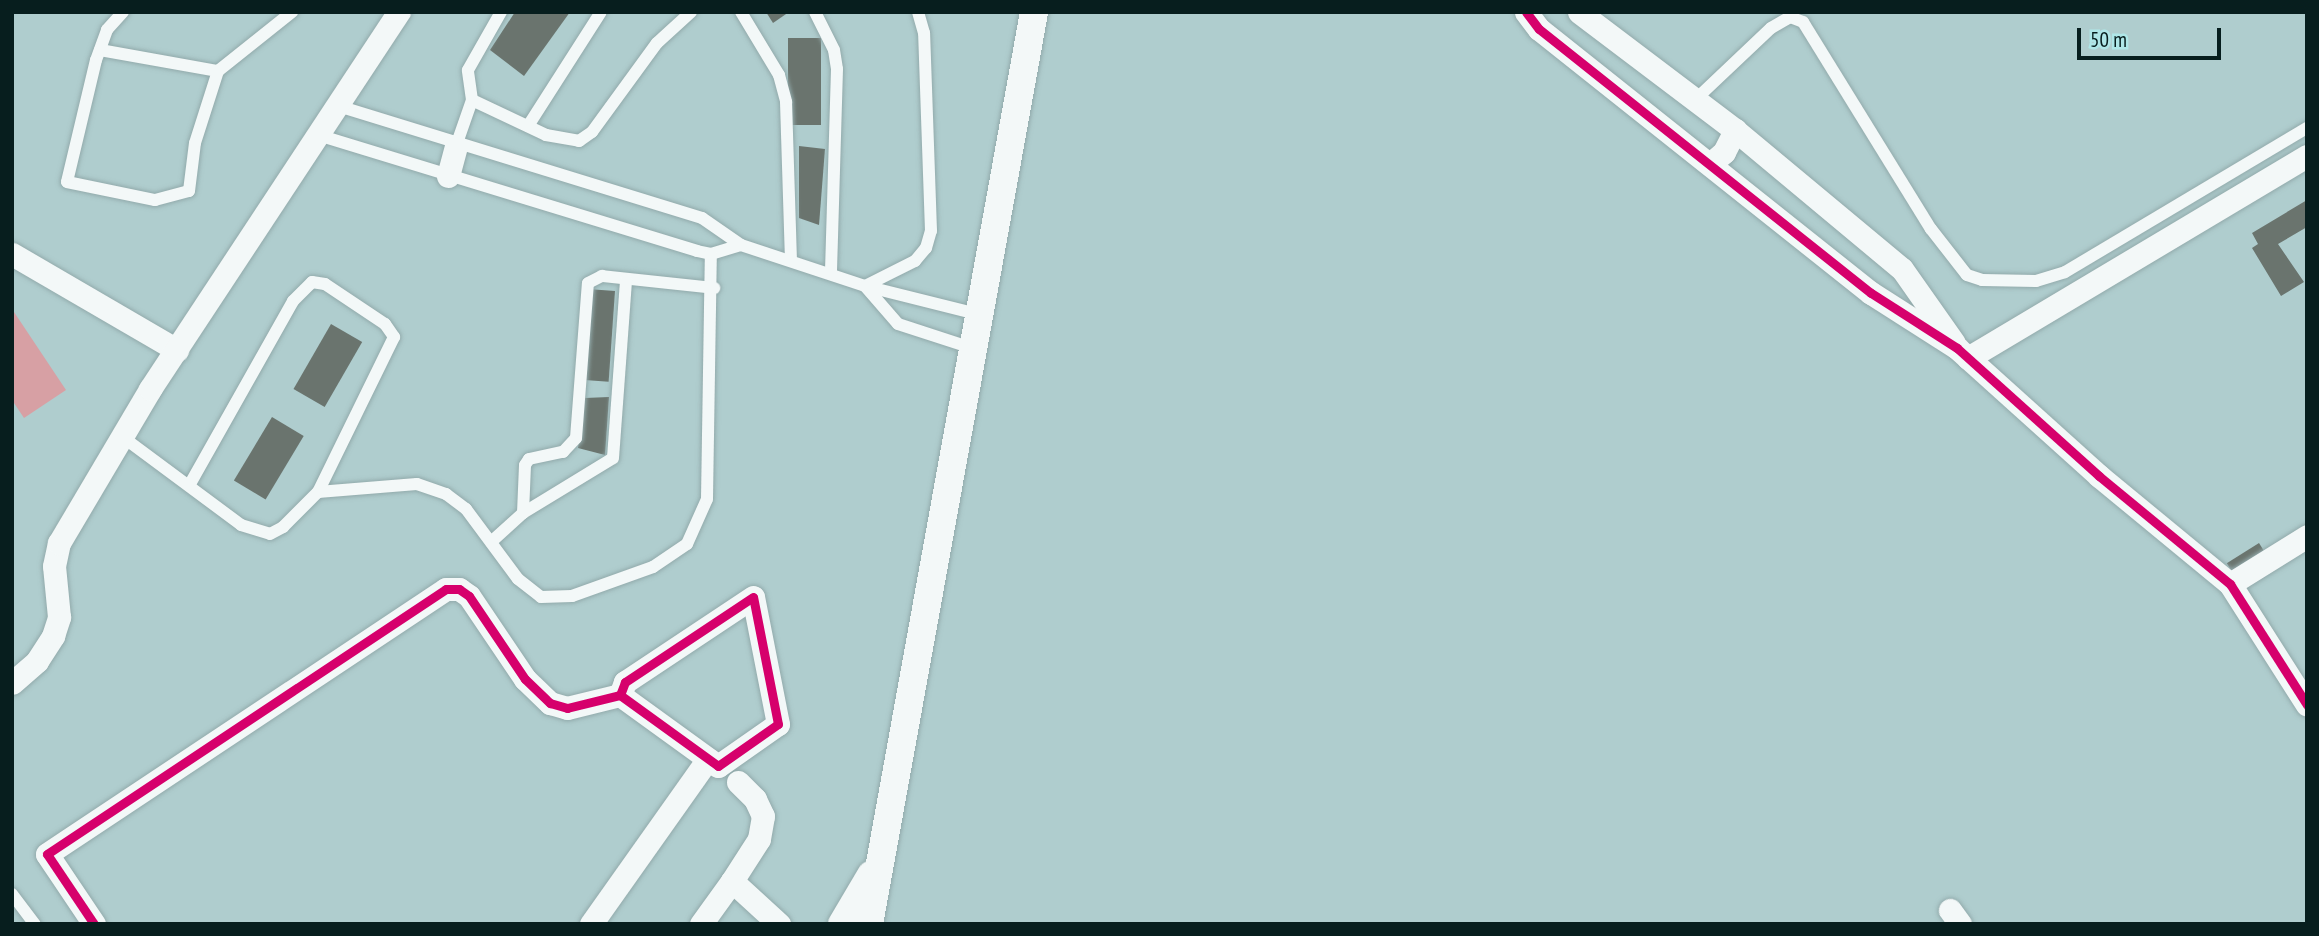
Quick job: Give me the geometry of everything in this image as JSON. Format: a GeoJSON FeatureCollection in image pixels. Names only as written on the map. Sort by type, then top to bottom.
{"type":"FeatureCollection","features":[{"type":"Feature","properties":{"kind":"street"},"geometry":{"type":"LineString","coordinates":[[12,683],[37,661],[53,636],[59,617],[54,566],[60,543],[177,350],[318,135],[334,105],[399,12]]}},
{"type":"Feature","properties":{"kind":"street"},"geometry":{"type":"LineString","coordinates":[[869,924],[930,605],[972,348],[1034,12]]}},
{"type":"Feature","properties":{"kind":"street"},"geometry":{"type":"LineString","coordinates":[[1526,12],[1539,29],[1631,98],[1871,293],[1962,353],[2099,477],[2230,584],[2307,705]]}},
{"type":"Feature","properties":{"kind":"street"},"geometry":{"type":"LineString","coordinates":[[1579,12],[1735,130],[1902,269],[1962,353]]}},
{"type":"Feature","properties":{"kind":"street"},"geometry":{"type":"LineString","coordinates":[[1631,98],[1657,72]]}},
{"type":"Feature","properties":{"kind":"street"},"geometry":{"type":"LineString","coordinates":[[1711,163],[1724,152],[1735,130]]}},
{"type":"Feature","properties":{"kind":"street"},"geometry":{"type":"LineString","coordinates":[[448,176],[456,146]]}},
{"type":"Feature","properties":{"kind":"street"},"geometry":{"type":"LineString","coordinates":[[1962,353],[2307,156]]}},
{"type":"Feature","properties":{"kind":"street"},"geometry":{"type":"LineString","coordinates":[[1806,240],[1831,209]]}},
{"type":"Feature","properties":{"kind":"street"},"geometry":{"type":"LineString","coordinates":[[12,254],[177,350]]}},
{"type":"Feature","properties":{"kind":"street"},"geometry":{"type":"LineString","coordinates":[[2230,584],[2307,536]]}},
{"type":"Feature","properties":{"kind":"street"},"geometry":{"type":"LineString","coordinates":[[94,924],[47,854],[446,589],[460,589],[469,596],[525,679],[550,703],[567,708],[620,695],[718,766],[778,724],[753,597],[625,681],[620,695]]}},
{"type":"Feature","properties":{"kind":"street"},"geometry":{"type":"LineString","coordinates":[[591,924],[708,759]]}},
{"type":"Feature","properties":{"kind":"street"},"geometry":{"type":"LineString","coordinates":[[701,924],[759,839],[763,816],[755,799],[738,782]]}},
{"type":"Feature","properties":{"kind":"street"},"geometry":{"type":"LineString","coordinates":[[842,924],[881,858]]}},
{"type":"Feature","properties":{"kind":"street"},"geometry":{"type":"LineString","coordinates":[[732,881],[779,924]]}},
{"type":"Feature","properties":{"kind":"lane"},"geometry":{"type":"LineString","coordinates":[[123,12],[107,30],[100,50],[67,182],[155,200],[189,191],[195,142],[218,71],[292,12]]}},
{"type":"Feature","properties":{"kind":"lane"},"geometry":{"type":"LineString","coordinates":[[456,146],[472,100],[468,70],[501,12]]}},
{"type":"Feature","properties":{"kind":"lane"},"geometry":{"type":"LineString","coordinates":[[528,126],[601,12]]}},
{"type":"Feature","properties":{"kind":"lane"},"geometry":{"type":"LineString","coordinates":[[472,100],[565,141],[579,141],[592,132],[657,43],[691,12]]}},
{"type":"Feature","properties":{"kind":"lane"},"geometry":{"type":"LineString","coordinates":[[741,12],[779,75],[786,102],[792,260]]}},
{"type":"Feature","properties":{"kind":"lane"},"geometry":{"type":"LineString","coordinates":[[815,12],[834,50],[837,69],[831,274]]}},
{"type":"Feature","properties":{"kind":"lane"},"geometry":{"type":"LineString","coordinates":[[865,286],[915,261],[926,248],[931,231],[924,33],[918,12]]}},
{"type":"Feature","properties":{"kind":"lane"},"geometry":{"type":"LineString","coordinates":[[1696,99],[1771,28],[1789,15],[1803,22],[1814,35],[1931,229],[1967,275],[1982,280],[2036,281],[2066,272],[2307,128]]}},
{"type":"Feature","properties":{"kind":"lane"},"geometry":{"type":"LineString","coordinates":[[100,50],[218,71]]}},
{"type":"Feature","properties":{"kind":"lane"},"geometry":{"type":"LineString","coordinates":[[334,105],[456,146],[702,218],[741,245],[865,286],[978,314]]}},
{"type":"Feature","properties":{"kind":"lane"},"geometry":{"type":"LineString","coordinates":[[318,135],[711,254],[741,245]]}},
{"type":"Feature","properties":{"kind":"lane"},"geometry":{"type":"LineString","coordinates":[[318,492],[417,484],[446,494],[466,509],[517,579],[541,597],[584,592],[653,567],[687,544],[707,499],[714,288],[711,254]]}},
{"type":"Feature","properties":{"kind":"lane"},"geometry":{"type":"LineString","coordinates":[[523,513],[525,466],[530,460],[563,452],[576,438],[588,282],[602,276],[714,288]]}},
{"type":"Feature","properties":{"kind":"lane"},"geometry":{"type":"LineString","coordinates":[[491,542],[523,513],[612,458],[626,280]]}},
{"type":"Feature","properties":{"kind":"lane"},"geometry":{"type":"LineString","coordinates":[[124,438],[190,484],[241,525],[270,534],[318,492],[394,337],[384,324],[335,290],[312,282],[293,302],[190,484]]}},
{"type":"Feature","properties":{"kind":"lane"},"geometry":{"type":"LineString","coordinates":[[865,286],[898,324],[972,348]]}},
{"type":"Feature","properties":{"kind":"lane"},"geometry":{"type":"LineString","coordinates":[[12,894],[35,924]]}},
{"type":"Feature","properties":{"kind":"shaded area"},"geometry":{"type":"Polygon","coordinates":[[[12,309],[66,390],[24,418],[12,400],[12,309]]]}},
{"type":"Feature","properties":{"kind":"building"},"geometry":{"type":"Polygon","coordinates":[[[515,12],[570,12],[524,76],[490,50],[515,12]]]}},
{"type":"Feature","properties":{"kind":"building"},"geometry":{"type":"Polygon","coordinates":[[[766,12],[789,12],[773,23],[766,12]]]}},
{"type":"Feature","properties":{"kind":"building"},"geometry":{"type":"Polygon","coordinates":[[[788,38],[821,38],[821,125],[788,125],[788,38]]]}},
{"type":"Feature","properties":{"kind":"building"},"geometry":{"type":"Polygon","coordinates":[[[799,146],[825,149],[819,225],[799,218],[799,146]]]}},
{"type":"Feature","properties":{"kind":"building"},"geometry":{"type":"Polygon","coordinates":[[[2307,200],[2307,227],[2278,244],[2304,282],[2281,296],[2252,248],[2258,244],[2252,233],[2307,200]]]}},
{"type":"Feature","properties":{"kind":"building"},"geometry":{"type":"Polygon","coordinates":[[[591,289],[615,291],[609,382],[585,380],[591,289]]]}},
{"type":"Feature","properties":{"kind":"building"},"geometry":{"type":"Polygon","coordinates":[[[331,324],[362,342],[325,407],[294,389],[331,324]]]}},
{"type":"Feature","properties":{"kind":"building"},"geometry":{"type":"Polygon","coordinates":[[[609,397],[605,455],[578,448],[585,398],[609,397]]]}},
{"type":"Feature","properties":{"kind":"building"},"geometry":{"type":"Polygon","coordinates":[[[272,417],[304,436],[266,499],[234,480],[272,417]]]}},
{"type":"Feature","properties":{"kind":"building"},"geometry":{"type":"Polygon","coordinates":[[[2259,543],[2266,554],[2234,574],[2227,563],[2259,543]]]}},
{"type":"Feature","properties":{"kind":"cycle path"},"geometry":{"type":"LineString","coordinates":[[1526,12],[1539,29],[1871,293],[1957,348],[2099,476],[2230,584],[2307,705]]}},
{"type":"Feature","properties":{"kind":"cycle path"},"geometry":{"type":"LineString","coordinates":[[94,924],[47,854],[446,589],[459,589],[469,596],[525,679],[550,703],[567,708],[620,695],[718,766],[778,724],[753,597],[625,682],[620,695]]}}]}
